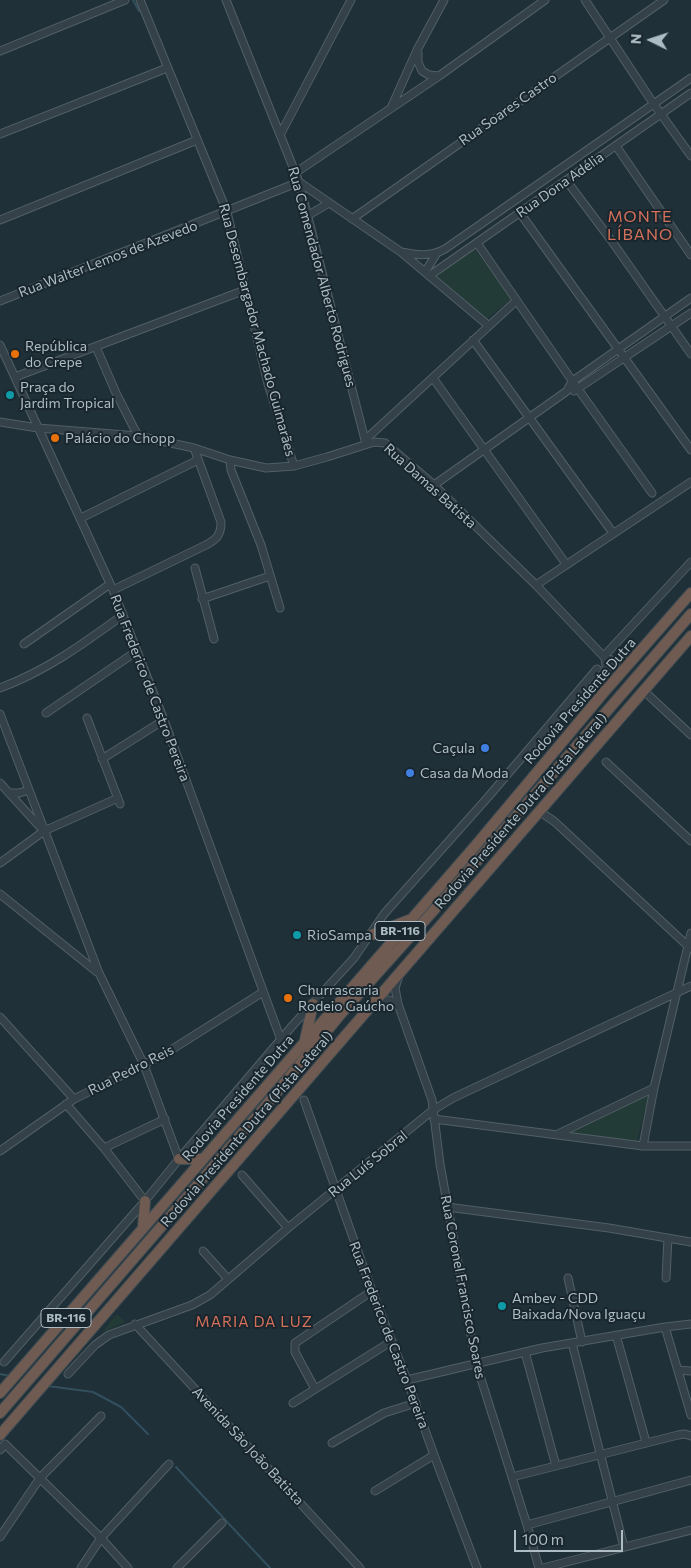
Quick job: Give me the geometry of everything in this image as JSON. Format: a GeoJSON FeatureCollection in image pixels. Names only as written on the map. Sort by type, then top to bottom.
{"type":"FeatureCollection","features":[{"type":"Feature","properties":{"kind":"highway","name":"Rodovia Presidente Dutra"},"geometry":{"type":"LineString","coordinates":[[2,1391],[476,845],[605,691],[691,593]]}},
{"type":"Feature","properties":{"kind":"highway","name":"Rodovia Presidente Dutra"},"geometry":{"type":"LineString","coordinates":[[0,1412],[262,1109],[340,1014],[451,891],[691,614]]}},
{"type":"Feature","properties":{"kind":"highway","name":"Rodovia Presidente Dutra (Pista Lateral)"},"geometry":{"type":"LineString","coordinates":[[2,1443],[35,1395],[51,1376],[691,636]]}},
{"type":"Feature","properties":{"kind":"highway"},"geometry":{"type":"LineString","coordinates":[[371,936],[410,920]]}},
{"type":"Feature","properties":{"kind":"highway"},"geometry":{"type":"LineString","coordinates":[[304,1042],[313,1004]]}},
{"type":"Feature","properties":{"kind":"highway"},"geometry":{"type":"LineString","coordinates":[[178,1159],[203,1159]]}},
{"type":"Feature","properties":{"kind":"highway"},"geometry":{"type":"LineString","coordinates":[[143,1228],[145,1201]]}},
{"type":"Feature","properties":{"kind":"street"},"geometry":{"type":"LineString","coordinates":[[0,51],[125,0]]}},
{"type":"Feature","properties":{"kind":"street","name":"Rua Desembargador Machado Guimarães"},"geometry":{"type":"LineString","coordinates":[[140,0],[227,212],[268,384],[294,466]]}},
{"type":"Feature","properties":{"kind":"street","name":"Rua Comendador Alberto Rodrigues"},"geometry":{"type":"LineString","coordinates":[[226,0],[299,182],[366,442]]}},
{"type":"Feature","properties":{"kind":"street"},"geometry":{"type":"LineString","coordinates":[[280,135],[351,0]]}},
{"type":"Feature","properties":{"kind":"street"},"geometry":{"type":"LineString","coordinates":[[391,108],[417,50],[444,0]]}},
{"type":"Feature","properties":{"kind":"street"},"geometry":{"type":"LineString","coordinates":[[295,173],[439,76],[545,0]]}},
{"type":"Feature","properties":{"kind":"street"},"geometry":{"type":"LineString","coordinates":[[585,0],[653,103],[691,156]]}},
{"type":"Feature","properties":{"kind":"street","name":"Rua Soares Castro"},"geometry":{"type":"LineString","coordinates":[[352,218],[664,0]]}},
{"type":"Feature","properties":{"kind":"street"},"geometry":{"type":"LineString","coordinates":[[417,50],[418,62],[422,71],[429,75],[439,76]]}},
{"type":"Feature","properties":{"kind":"street"},"geometry":{"type":"LineString","coordinates":[[0,134],[168,68]]}},
{"type":"Feature","properties":{"kind":"street","name":"Rua Dona Adélia"},"geometry":{"type":"LineString","coordinates":[[427,274],[437,254],[691,78]]}},
{"type":"Feature","properties":{"kind":"street","name":"Rua Dona Adélia"},"geometry":{"type":"LineString","coordinates":[[427,274],[477,243],[691,93]]}},
{"type":"Feature","properties":{"kind":"street"},"geometry":{"type":"LineString","coordinates":[[0,220],[197,140]]}},
{"type":"Feature","properties":{"kind":"street"},"geometry":{"type":"LineString","coordinates":[[616,146],[691,255]]}},
{"type":"Feature","properties":{"kind":"street"},"geometry":{"type":"LineString","coordinates":[[566,180],[611,240],[691,354]]}},
{"type":"Feature","properties":{"kind":"street"},"geometry":{"type":"LineString","coordinates":[[299,182],[400,252],[489,326]]}},
{"type":"Feature","properties":{"kind":"street","name":"Rua Walter Lemos de Azevedo"},"geometry":{"type":"LineString","coordinates":[[0,301],[299,182]]}},
{"type":"Feature","properties":{"kind":"street"},"geometry":{"type":"LineString","coordinates":[[307,216],[329,203]]}},
{"type":"Feature","properties":{"kind":"street"},"geometry":{"type":"LineString","coordinates":[[520,213],[691,450]]}},
{"type":"Feature","properties":{"kind":"street"},"geometry":{"type":"LineString","coordinates":[[477,243],[572,382],[652,493]]}},
{"type":"Feature","properties":{"kind":"street"},"geometry":{"type":"LineString","coordinates":[[400,252],[419,255],[437,254]]}},
{"type":"Feature","properties":{"kind":"street"},"geometry":{"type":"LineString","coordinates":[[15,377],[245,290]]}},
{"type":"Feature","properties":{"kind":"street"},"geometry":{"type":"LineString","coordinates":[[434,485],[567,391],[572,382],[691,298]]}},
{"type":"Feature","properties":{"kind":"street"},"geometry":{"type":"LineString","coordinates":[[366,442],[516,301]]}},
{"type":"Feature","properties":{"kind":"street"},"geometry":{"type":"LineString","coordinates":[[567,391],[578,390],[691,313]]}},
{"type":"Feature","properties":{"kind":"street"},"geometry":{"type":"LineString","coordinates":[[473,340],[612,533]]}},
{"type":"Feature","properties":{"kind":"street","name":"Rua Frederico de Castro Pereira"},"geometry":{"type":"LineString","coordinates":[[0,345],[112,587],[164,720],[281,1040]]}},
{"type":"Feature","properties":{"kind":"street"},"geometry":{"type":"LineString","coordinates":[[96,347],[116,393],[138,436]]}},
{"type":"Feature","properties":{"kind":"street"},"geometry":{"type":"LineString","coordinates":[[433,378],[566,564]]}},
{"type":"Feature","properties":{"kind":"street","name":"Rua Damas Batista"},"geometry":{"type":"LineString","coordinates":[[0,422],[38,428],[138,436],[194,448],[230,460],[266,468],[294,466],[327,458],[366,442],[377,441],[385,443],[434,485],[536,585],[605,657]]}},
{"type":"Feature","properties":{"kind":"street"},"geometry":{"type":"LineString","coordinates":[[24,644],[112,587],[216,539],[220,534],[221,522],[194,448]]}},
{"type":"Feature","properties":{"kind":"street"},"geometry":{"type":"LineString","coordinates":[[81,518],[198,460]]}},
{"type":"Feature","properties":{"kind":"street"},"geometry":{"type":"LineString","coordinates":[[230,460],[231,470],[261,545],[280,608]]}},
{"type":"Feature","properties":{"kind":"street"},"geometry":{"type":"LineString","coordinates":[[536,585],[691,482]]}},
{"type":"Feature","properties":{"kind":"street"},"geometry":{"type":"LineString","coordinates":[[605,691],[607,675],[605,657],[691,562]]}},
{"type":"Feature","properties":{"kind":"street"},"geometry":{"type":"LineString","coordinates":[[195,568],[214,639]]}},
{"type":"Feature","properties":{"kind":"street"},"geometry":{"type":"LineString","coordinates":[[202,599],[270,576]]}},
{"type":"Feature","properties":{"kind":"street"},"geometry":{"type":"LineString","coordinates":[[0,688],[51,665],[123,615]]}},
{"type":"Feature","properties":{"kind":"street"},"geometry":{"type":"LineString","coordinates":[[46,713],[137,652]]}},
{"type":"Feature","properties":{"kind":"street"},"geometry":{"type":"LineString","coordinates":[[605,657],[619,662],[633,661]]}},
{"type":"Feature","properties":{"kind":"street"},"geometry":{"type":"LineString","coordinates":[[4,1362],[354,958],[371,936],[384,914],[489,796],[597,669]]}},
{"type":"Feature","properties":{"kind":"street"},"geometry":{"type":"LineString","coordinates":[[644,691],[691,734]]}},
{"type":"Feature","properties":{"kind":"street"},"geometry":{"type":"LineString","coordinates":[[0,714],[99,973],[144,1065],[178,1159]]}},
{"type":"Feature","properties":{"kind":"street"},"geometry":{"type":"LineString","coordinates":[[0,863],[44,831],[119,801],[88,718]]}},
{"type":"Feature","properties":{"kind":"street"},"geometry":{"type":"LineString","coordinates":[[102,759],[164,720]]}},
{"type":"Feature","properties":{"kind":"street"},"geometry":{"type":"LineString","coordinates":[[606,762],[691,841]]}},
{"type":"Feature","properties":{"kind":"street"},"geometry":{"type":"LineString","coordinates":[[0,783],[44,831]]}},
{"type":"Feature","properties":{"kind":"street"},"geometry":{"type":"LineString","coordinates":[[9,793],[29,790]]}},
{"type":"Feature","properties":{"kind":"street"},"geometry":{"type":"LineString","coordinates":[[539,811],[562,828],[689,948]]}},
{"type":"Feature","properties":{"kind":"street"},"geometry":{"type":"LineString","coordinates":[[0,894],[99,973]]}},
{"type":"Feature","properties":{"kind":"street"},"geometry":{"type":"LineString","coordinates":[[643,1146],[654,1088],[691,934]]}},
{"type":"Feature","properties":{"kind":"street","name":"Rua Coronel Francisco Soares"},"geometry":{"type":"LineString","coordinates":[[400,972],[395,988],[398,1004],[431,1095],[447,1207],[476,1363],[539,1568]]}},
{"type":"Feature","properties":{"kind":"street","name":"Rua Luís Sobral"},"geometry":{"type":"LineString","coordinates":[[68,1374],[100,1340],[135,1324],[199,1302],[210,1295],[288,1228],[433,1110],[452,1098],[691,986]]}},
{"type":"Feature","properties":{"kind":"street","name":"Rua Pedro Reis"},"geometry":{"type":"LineString","coordinates":[[0,1151],[74,1099],[163,1055],[264,992]]}},
{"type":"Feature","properties":{"kind":"street"},"geometry":{"type":"LineString","coordinates":[[365,1013],[384,1001],[392,1000],[398,1004]]}},
{"type":"Feature","properties":{"kind":"street"},"geometry":{"type":"LineString","coordinates":[[0,1018],[74,1099]]}},
{"type":"Feature","properties":{"kind":"street"},"geometry":{"type":"LineString","coordinates":[[557,1134],[654,1088]]}},
{"type":"Feature","properties":{"kind":"street","name":"Rua Frederico de Castro Pereira"},"geometry":{"type":"LineString","coordinates":[[304,1100],[372,1291],[477,1568]]}},
{"type":"Feature","properties":{"kind":"street"},"geometry":{"type":"LineString","coordinates":[[66,1104],[104,1148],[145,1201]]}},
{"type":"Feature","properties":{"kind":"street"},"geometry":{"type":"LineString","coordinates":[[104,1148],[165,1119]]}},
{"type":"Feature","properties":{"kind":"street"},"geometry":{"type":"LineString","coordinates":[[434,1120],[643,1146],[691,1146]]}},
{"type":"Feature","properties":{"kind":"street"},"geometry":{"type":"LineString","coordinates":[[242,1175],[288,1228]]}},
{"type":"Feature","properties":{"kind":"street"},"geometry":{"type":"LineString","coordinates":[[447,1207],[585,1225],[691,1242]]}},
{"type":"Feature","properties":{"kind":"street"},"geometry":{"type":"LineString","coordinates":[[666,1278],[668,1238]]}},
{"type":"Feature","properties":{"kind":"street"},"geometry":{"type":"LineString","coordinates":[[203,1251],[228,1279]]}},
{"type":"Feature","properties":{"kind":"street"},"geometry":{"type":"LineString","coordinates":[[568,1278],[582,1342]]}},
{"type":"Feature","properties":{"kind":"street"},"geometry":{"type":"LineString","coordinates":[[315,1389],[295,1352],[295,1344],[372,1291]]}},
{"type":"Feature","properties":{"kind":"street","name":"Avenida São João Batista"},"geometry":{"type":"LineString","coordinates":[[135,1324],[360,1568]]}},
{"type":"Feature","properties":{"kind":"street"},"geometry":{"type":"LineString","coordinates":[[407,1380],[525,1352],[616,1335],[691,1324]]}},
{"type":"Feature","properties":{"kind":"street"},"geometry":{"type":"LineString","coordinates":[[665,1327],[691,1415]]}},
{"type":"Feature","properties":{"kind":"street"},"geometry":{"type":"LineString","coordinates":[[616,1335],[646,1442]]}},
{"type":"Feature","properties":{"kind":"street"},"geometry":{"type":"LineString","coordinates":[[293,1403],[392,1341]]}},
{"type":"Feature","properties":{"kind":"street"},"geometry":{"type":"LineString","coordinates":[[572,1343],[624,1547]]}},
{"type":"Feature","properties":{"kind":"street"},"geometry":{"type":"LineString","coordinates":[[525,1352],[556,1466]]}},
{"type":"Feature","properties":{"kind":"street"},"geometry":{"type":"LineString","coordinates":[[678,1370],[691,1371]]}},
{"type":"Feature","properties":{"kind":"street"},"geometry":{"type":"LineString","coordinates":[[332,1443],[384,1412],[416,1404]]}},
{"type":"Feature","properties":{"kind":"street"},"geometry":{"type":"LineString","coordinates":[[0,1537],[40,1478],[101,1416]]}},
{"type":"Feature","properties":{"kind":"street"},"geometry":{"type":"LineString","coordinates":[[512,1477],[646,1442],[690,1434]]}},
{"type":"Feature","properties":{"kind":"street"},"geometry":{"type":"LineString","coordinates":[[2,1443],[101,1538],[128,1568]]}},
{"type":"Feature","properties":{"kind":"street"},"geometry":{"type":"LineString","coordinates":[[375,1492],[434,1455]]}},
{"type":"Feature","properties":{"kind":"street"},"geometry":{"type":"LineString","coordinates":[[81,1568],[101,1538],[169,1464]]}},
{"type":"Feature","properties":{"kind":"street"},"geometry":{"type":"LineString","coordinates":[[527,1524],[691,1480]]}},
{"type":"Feature","properties":{"kind":"street"},"geometry":{"type":"LineString","coordinates":[[177,1568],[222,1523]]}},
{"type":"Feature","properties":{"kind":"street"},"geometry":{"type":"LineString","coordinates":[[543,1568],[691,1530]]}},
{"type":"Feature","properties":{"kind":"green space"},"geometry":{"type":"Polygon","coordinates":[[[474,248],[511,299],[487,319],[437,276],[474,248]]]}},
{"type":"Feature","properties":{"kind":"green space"},"geometry":{"type":"Polygon","coordinates":[[[649,1094],[637,1141],[567,1134],[649,1094]]]}},
{"type":"Feature","properties":{"kind":"green space"},"geometry":{"type":"Polygon","coordinates":[[[117,1314],[125,1322],[101,1333],[117,1314]]]}},
{"type":"Feature","properties":{"kind":"waterway"},"geometry":{"type":"LineString","coordinates":[[133,0],[139,11]]}},
{"type":"Feature","properties":{"kind":"waterway"},"geometry":{"type":"LineString","coordinates":[[0,1374],[10,1376]]}},
{"type":"Feature","properties":{"kind":"waterway"},"geometry":{"type":"LineString","coordinates":[[48,1386],[93,1392],[121,1407],[148,1434]]}},
{"type":"Feature","properties":{"kind":"waterway"},"geometry":{"type":"LineString","coordinates":[[176,1467],[270,1568]]}},
{"type":"Feature","properties":{"kind":"place","name":"República do Crepe"},"geometry":{"type":"Point","coordinates":[15,354]}},
{"type":"Feature","properties":{"kind":"place","name":"Praça do Jardim Tropical"},"geometry":{"type":"Point","coordinates":[10,395]}},
{"type":"Feature","properties":{"kind":"place","name":"Palácio do Chopp"},"geometry":{"type":"Point","coordinates":[55,438]}},
{"type":"Feature","properties":{"kind":"place","name":"Caçula"},"geometry":{"type":"Point","coordinates":[485,748]}},
{"type":"Feature","properties":{"kind":"place","name":"Casa da Moda"},"geometry":{"type":"Point","coordinates":[410,773]}},
{"type":"Feature","properties":{"kind":"place","name":"RioSampa"},"geometry":{"type":"Point","coordinates":[297,935]}},
{"type":"Feature","properties":{"kind":"place","name":"Churrascaria Rodeio Gaúcho"},"geometry":{"type":"Point","coordinates":[288,998]}},
{"type":"Feature","properties":{"kind":"place","name":"Ambev - CDD Baixada/Nova Iguaçu"},"geometry":{"type":"Point","coordinates":[502,1306]}},
{"type":"Feature","properties":{"kind":"district","name":"MONTE LÍBANO"},"geometry":{"type":"Point","coordinates":[640,226]}},
{"type":"Feature","properties":{"kind":"district","name":"MARIA DA LUZ"},"geometry":{"type":"Point","coordinates":[254,1322]}}]}
